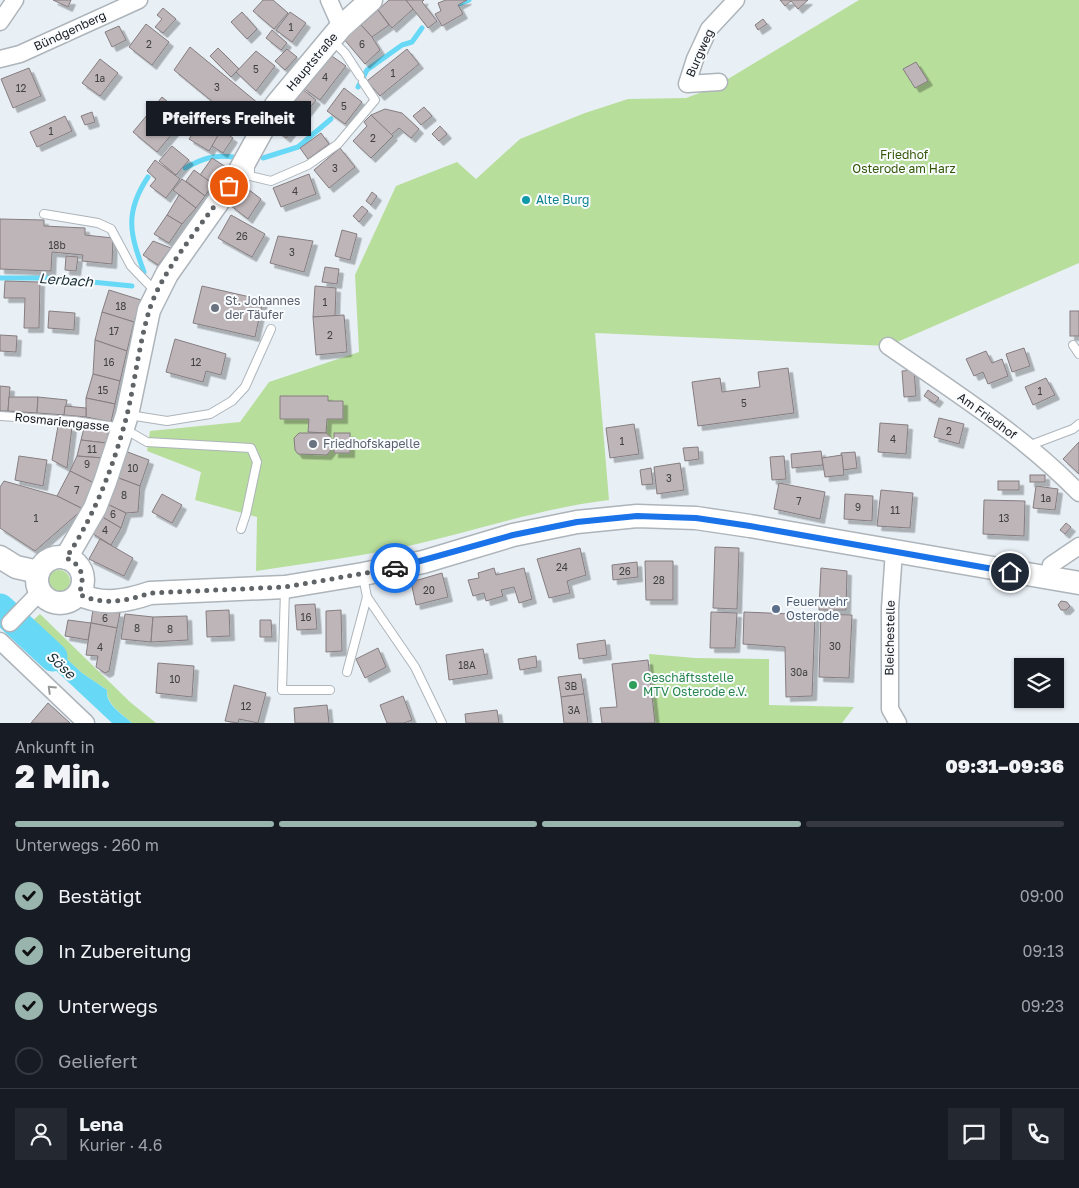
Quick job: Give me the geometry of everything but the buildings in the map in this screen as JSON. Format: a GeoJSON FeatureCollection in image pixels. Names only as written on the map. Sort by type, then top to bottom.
{"type":"FeatureCollection","features":[{"type":"Feature","properties":{"kind":"main road","name":"Hauptstraße"},"geometry":{"type":"LineString","coordinates":[[66,558],[95,508],[125,422],[149,310],[167,274],[239,172],[276,105],[336,33],[371,0]]}},
{"type":"Feature","properties":{"kind":"main road"},"geometry":{"type":"LineString","coordinates":[[35,589],[42,566],[52,558],[66,558],[80,567],[81,589],[90,600],[110,602],[132,599],[150,593],[285,587],[423,562],[522,533],[577,522],[637,516],[696,518],[1079,583]]}},
{"type":"Feature","properties":{"kind":"main road"},"geometry":{"type":"LineString","coordinates":[[0,557],[16,567],[35,589],[51,602],[66,602],[81,589]]}},
{"type":"Feature","properties":{"kind":"street"},"geometry":{"type":"LineString","coordinates":[[0,22],[15,0]]}},
{"type":"Feature","properties":{"kind":"street","name":"Bündgenberg"},"geometry":{"type":"LineString","coordinates":[[0,59],[20,54],[139,0]]}},
{"type":"Feature","properties":{"kind":"street"},"geometry":{"type":"LineString","coordinates":[[329,0],[336,33]]}},
{"type":"Feature","properties":{"kind":"street","name":"Burgweg"},"geometry":{"type":"LineString","coordinates":[[719,82],[686,84],[709,29],[736,0]]}},
{"type":"Feature","properties":{"kind":"street","name":"Am Friedhof"},"geometry":{"type":"LineString","coordinates":[[888,346],[1028,446],[1049,463],[1079,494]]}},
{"type":"Feature","properties":{"kind":"street"},"geometry":{"type":"LineString","coordinates":[[1048,578],[1051,565],[1079,546]]}},
{"type":"Feature","properties":{"kind":"street","name":"Bleichestelle"},"geometry":{"type":"LineString","coordinates":[[894,551],[890,608],[890,709],[898,723]]}},
{"type":"Feature","properties":{"kind":"street"},"geometry":{"type":"LineString","coordinates":[[16,656],[5,622],[35,589]]}},
{"type":"Feature","properties":{"kind":"street"},"geometry":{"type":"LineString","coordinates":[[0,641],[86,723]]}},
{"type":"Feature","properties":{"kind":"lane"},"geometry":{"type":"LineString","coordinates":[[248,154],[250,176],[271,181],[308,165],[338,144],[375,100],[345,53],[336,33]]}},
{"type":"Feature","properties":{"kind":"lane"},"geometry":{"type":"LineString","coordinates":[[44,214],[98,223],[111,229],[131,266],[158,293]]}},
{"type":"Feature","properties":{"kind":"lane","name":"Rosmariengasse"},"geometry":{"type":"LineString","coordinates":[[0,416],[125,422],[167,421],[210,414],[232,400],[245,387],[271,329]]}},
{"type":"Feature","properties":{"kind":"lane"},"geometry":{"type":"LineString","coordinates":[[1073,345],[1079,354]]}},
{"type":"Feature","properties":{"kind":"lane"},"geometry":{"type":"LineString","coordinates":[[125,422],[147,442],[251,448],[256,462],[246,514],[241,529]]}},
{"type":"Feature","properties":{"kind":"lane"},"geometry":{"type":"LineString","coordinates":[[1028,446],[1073,429],[1079,424]]}},
{"type":"Feature","properties":{"kind":"lane"},"geometry":{"type":"LineString","coordinates":[[363,574],[367,597],[415,667],[442,723]]}},
{"type":"Feature","properties":{"kind":"lane"},"geometry":{"type":"LineString","coordinates":[[285,587],[282,690],[330,690]]}},
{"type":"Feature","properties":{"kind":"lane"},"geometry":{"type":"LineString","coordinates":[[347,672],[367,597]]}},
{"type":"Feature","properties":{"kind":"green space","name":"Friedhof Osterode am Harz"},"geometry":{"type":"Polygon","coordinates":[[[859,0],[1079,0],[1079,263],[888,346],[595,333],[609,500],[536,513],[397,548],[256,571],[257,517],[195,500],[201,472],[147,451],[150,431],[240,422],[269,382],[359,352],[355,275],[396,186],[457,162],[476,179],[520,139],[585,113],[628,99],[686,98],[713,88],[859,0]]]}},
{"type":"Feature","properties":{"kind":"green space"},"geometry":{"type":"Polygon","coordinates":[[[59,570],[69,577],[70,581],[63,591],[59,592],[49,585],[48,581],[55,571],[59,570]]]}},
{"type":"Feature","properties":{"kind":"green space"},"geometry":{"type":"Polygon","coordinates":[[[40,614],[130,702],[156,723],[132,723],[119,712],[109,700],[107,690],[82,673],[29,624],[40,614]]]}},
{"type":"Feature","properties":{"kind":"green space"},"geometry":{"type":"Polygon","coordinates":[[[649,654],[695,658],[769,659],[769,705],[854,707],[842,723],[655,723],[649,654]]]}},
{"type":"Feature","properties":{"kind":"water"},"geometry":{"type":"Polygon","coordinates":[[[29,624],[82,673],[107,690],[111,704],[132,723],[112,723],[34,650],[35,648],[22,635],[29,624]]]}},
{"type":"Feature","properties":{"kind":"waterway","name":"Lerbach"},"geometry":{"type":"LineString","coordinates":[[454,6],[469,0]]}},
{"type":"Feature","properties":{"kind":"waterway","name":"Lerbach"},"geometry":{"type":"LineString","coordinates":[[358,87],[367,70],[402,45],[412,42],[422,28]]}},
{"type":"Feature","properties":{"kind":"waterway","name":"Lerbach"},"geometry":{"type":"LineString","coordinates":[[263,158],[298,147],[331,119]]}},
{"type":"Feature","properties":{"kind":"waterway","name":"Lerbach"},"geometry":{"type":"LineString","coordinates":[[185,168],[208,158],[220,156],[233,157]]}},
{"type":"Feature","properties":{"kind":"waterway","name":"Lerbach"},"geometry":{"type":"LineString","coordinates":[[144,272],[135,246],[132,213],[140,190],[148,177]]}},
{"type":"Feature","properties":{"kind":"waterway","name":"Lerbach"},"geometry":{"type":"LineString","coordinates":[[0,278],[52,278],[132,286]]}},
{"type":"Feature","properties":{"kind":"waterway","name":"Söse"},"geometry":{"type":"LineString","coordinates":[[0,608],[53,657]]}},
{"type":"Feature","properties":{"kind":"way so far"},"geometry":{"type":"LineString","coordinates":[[229,186],[167,274],[149,310],[127,415],[105,482],[95,508],[66,558],[80,567],[83,575],[83,584],[79,594],[90,600],[110,602],[132,599],[150,593],[285,587],[395,568]]}},
{"type":"Feature","properties":{"kind":"place","name":"Pfeiffers Freiheit"},"geometry":{"type":"Point","coordinates":[229,186]}},
{"type":"Feature","properties":{"kind":"place","name":"Alte Burg"},"geometry":{"type":"Point","coordinates":[526,200]}},
{"type":"Feature","properties":{"kind":"place","name":"St. Johannes der Täufer"},"geometry":{"type":"Point","coordinates":[215,308]}},
{"type":"Feature","properties":{"kind":"place","name":"Friedhofskapelle"},"geometry":{"type":"Point","coordinates":[313,444]}},
{"type":"Feature","properties":{"kind":"place","name":"Feuerwehr Osterode"},"geometry":{"type":"Point","coordinates":[776,609]}},
{"type":"Feature","properties":{"kind":"place","name":"Geschäftsstelle MTV Osterode e.V."},"geometry":{"type":"Point","coordinates":[633,685]}},
{"type":"Feature","properties":{"kind":"route"},"geometry":{"type":"LineString","coordinates":[[395,568],[423,562],[513,535],[577,522],[637,516],[696,518],[750,526],[1010,572]]}}]}
